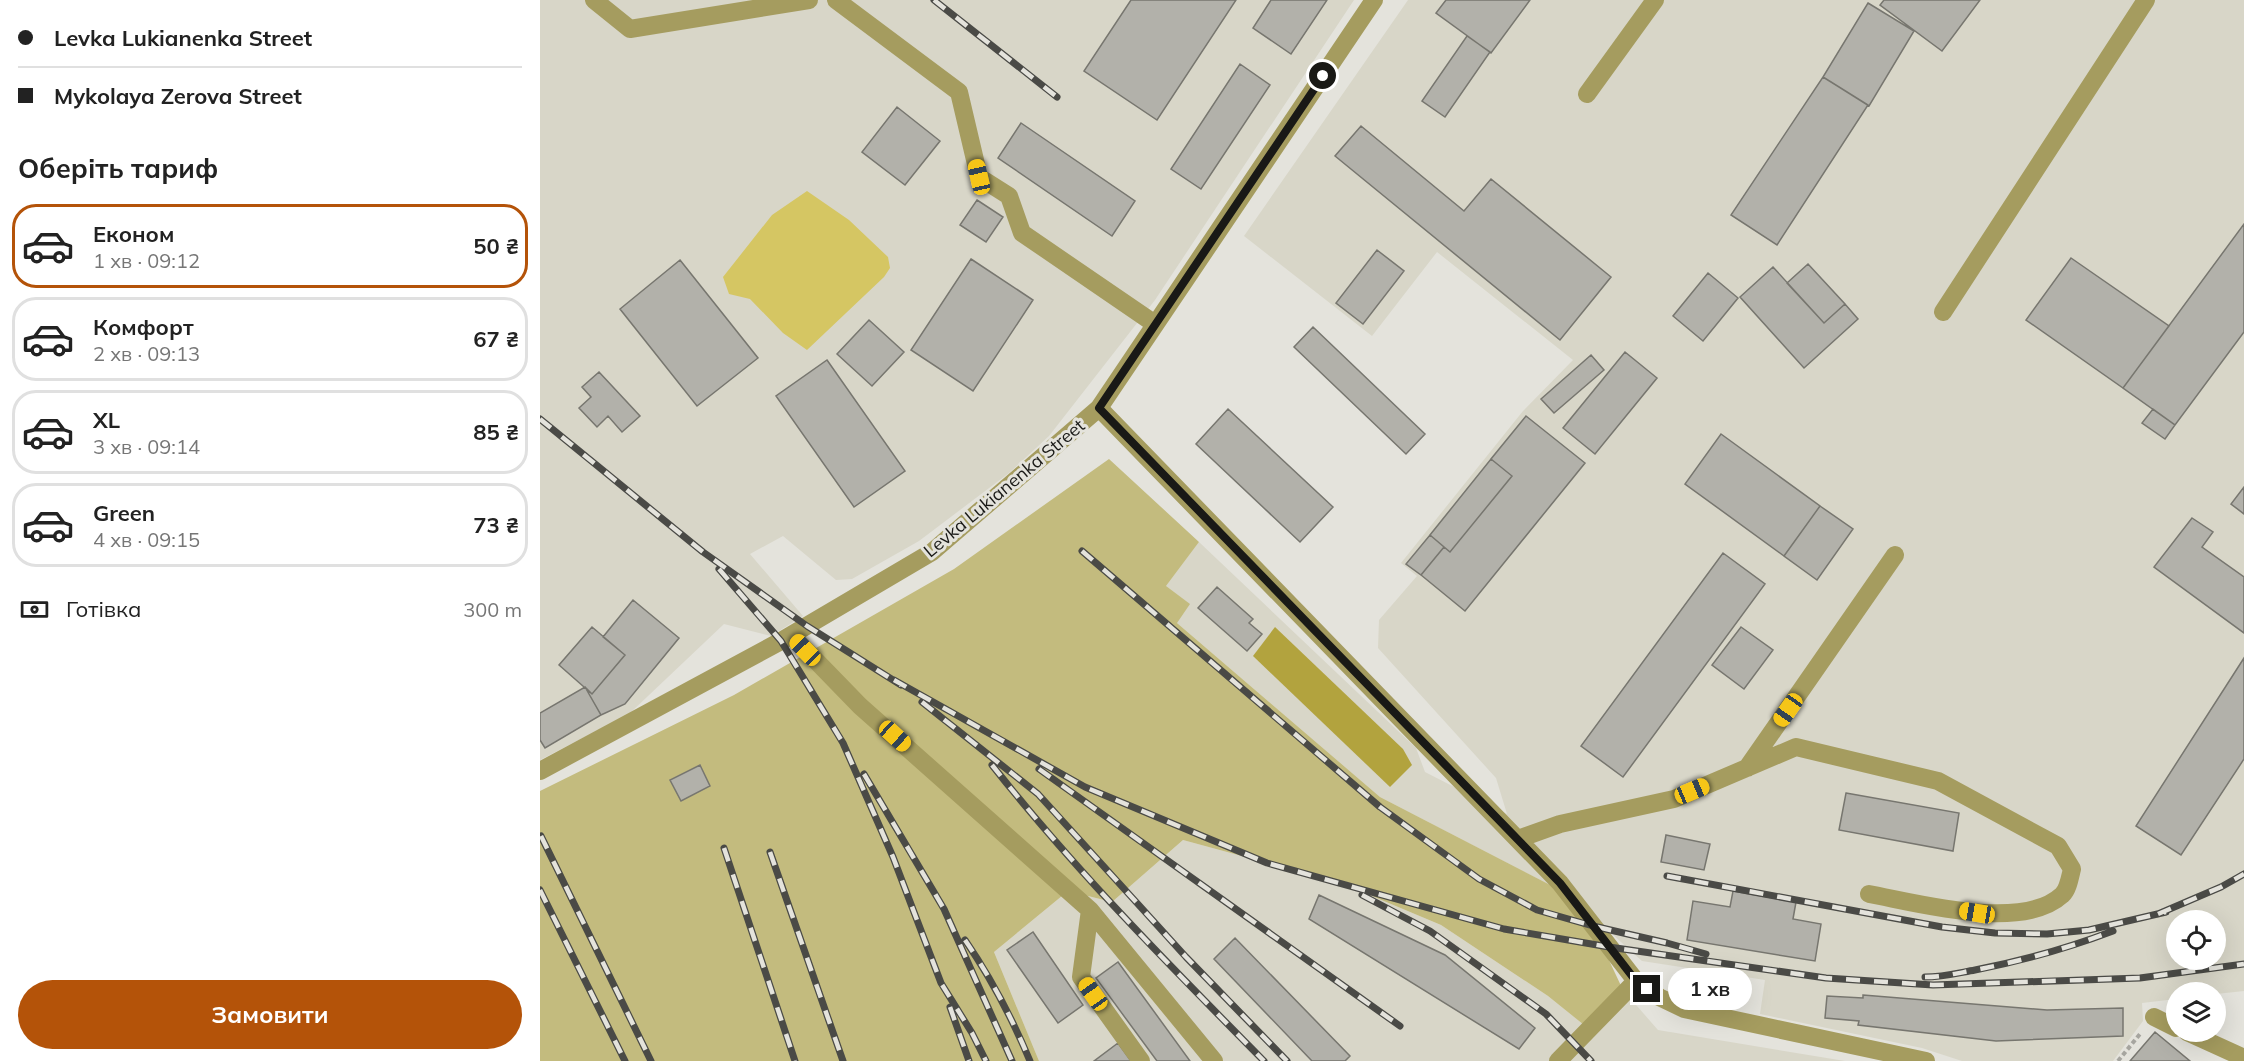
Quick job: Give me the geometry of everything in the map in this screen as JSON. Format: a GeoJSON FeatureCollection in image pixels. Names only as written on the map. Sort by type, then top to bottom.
{"type":"FeatureCollection","features":[{"type":"Feature","properties":{"kind":"street"},"geometry":{"type":"LineString","coordinates":[[594,0],[630,29],[809,0]]}},
{"type":"Feature","properties":{"kind":"street"},"geometry":{"type":"LineString","coordinates":[[836,0],[959,92],[979,177],[1009,196],[1022,233],[1155,324]]}},
{"type":"Feature","properties":{"kind":"street","name":"Levka Lukianenka Street"},"geometry":{"type":"LineString","coordinates":[[540,771],[791,635],[932,552],[1099,408],[1374,0]]}},
{"type":"Feature","properties":{"kind":"street"},"geometry":{"type":"LineString","coordinates":[[1587,94],[1655,0]]}},
{"type":"Feature","properties":{"kind":"street"},"geometry":{"type":"LineString","coordinates":[[1943,312],[2145,0]]}},
{"type":"Feature","properties":{"kind":"street"},"geometry":{"type":"LineString","coordinates":[[1099,408],[1560,883],[1636,981],[1659,997],[1684,1008],[1926,1061]]}},
{"type":"Feature","properties":{"kind":"street"},"geometry":{"type":"LineString","coordinates":[[1748,768],[1895,555]]}},
{"type":"Feature","properties":{"kind":"street"},"geometry":{"type":"LineString","coordinates":[[791,635],[860,706],[1090,910],[1214,1061]]}},
{"type":"Feature","properties":{"kind":"street"},"geometry":{"type":"LineString","coordinates":[[1518,839],[1560,824],[1674,799],[1797,747],[1938,782],[2058,846],[2072,870],[2064,894],[2045,907],[2018,913],[1977,913],[1869,894]]}},
{"type":"Feature","properties":{"kind":"street"},"geometry":{"type":"LineString","coordinates":[[1090,910],[1081,977],[1141,1061]]}},
{"type":"Feature","properties":{"kind":"street"},"geometry":{"type":"LineString","coordinates":[[1558,1061],[1636,981]]}},
{"type":"Feature","properties":{"kind":"street"},"geometry":{"type":"LineString","coordinates":[[2154,1017],[2166,1023]]}},
{"type":"Feature","properties":{"kind":"street"},"geometry":{"type":"LineString","coordinates":[[2209,1042],[2244,1058]]}},
{"type":"Feature","properties":{"kind":"path"},"geometry":{"type":"LineString","coordinates":[[2118,1061],[2154,1017]]}},
{"type":"Feature","properties":{"kind":"shaded area"},"geometry":{"type":"Polygon","coordinates":[[[540,0],[1354,0],[1155,300],[1049,436],[1009,473],[919,541],[852,579],[836,580],[783,536],[750,554],[803,616],[771,636],[724,624],[629,714],[540,760],[540,0]]]}},
{"type":"Feature","properties":{"kind":"shaded area"},"geometry":{"type":"Polygon","coordinates":[[[1408,0],[2244,0],[2244,991],[2226,993],[2226,982],[2166,982],[2166,1000],[2142,1003],[2143,1021],[2113,1061],[1962,1061],[1922,1048],[1760,1014],[1765,980],[1642,961],[1569,895],[1380,797],[1177,623],[1166,586],[1199,542],[1416,748],[1425,772],[1507,814],[1496,778],[1378,648],[1379,620],[1417,576],[1401,563],[1523,411],[1573,360],[1437,252],[1372,336],[1244,236],[1408,0]]]}},
{"type":"Feature","properties":{"kind":"shaded area"},"geometry":{"type":"Polygon","coordinates":[[[807,191],[849,220],[888,257],[890,268],[884,277],[807,350],[783,333],[750,299],[729,294],[723,277],[772,215],[807,191]]]}},
{"type":"Feature","properties":{"kind":"shaded area"},"geometry":{"type":"Polygon","coordinates":[[[1109,459],[1199,542],[1166,586],[1190,604],[1177,623],[1380,797],[1556,888],[1607,956],[1623,990],[1589,1029],[1548,996],[1441,925],[1341,883],[1183,840],[1112,902],[1068,891],[994,952],[1039,1061],[540,1061],[540,791],[734,695],[954,569],[1109,459]]]}},
{"type":"Feature","properties":{"kind":"shaded area"},"geometry":{"type":"Polygon","coordinates":[[[1275,627],[1403,749],[1412,765],[1390,787],[1253,656],[1275,627]]]}},
{"type":"Feature","properties":{"kind":"shaded area"},"geometry":{"type":"Polygon","coordinates":[[[1183,840],[1341,883],[1441,925],[1548,996],[1588,1028],[1623,990],[1658,1030],[1845,1061],[1039,1061],[994,952],[1068,891],[1112,902],[1183,840]]]}},
{"type":"Feature","properties":{"kind":"building"},"geometry":{"type":"Polygon","coordinates":[[[1131,0],[1236,0],[1157,120],[1084,71],[1131,0]]]}},
{"type":"Feature","properties":{"kind":"building"},"geometry":{"type":"Polygon","coordinates":[[[1271,0],[1327,0],[1291,54],[1253,28],[1271,0]]]}},
{"type":"Feature","properties":{"kind":"building"},"geometry":{"type":"Polygon","coordinates":[[[1446,0],[1530,0],[1491,53],[1436,13],[1446,0]]]}},
{"type":"Feature","properties":{"kind":"building"},"geometry":{"type":"Polygon","coordinates":[[[1884,0],[1980,0],[1942,51],[1880,5],[1884,0]]]}},
{"type":"Feature","properties":{"kind":"building"},"geometry":{"type":"Polygon","coordinates":[[[1868,3],[1914,31],[1869,106],[1823,77],[1868,3]]]}},
{"type":"Feature","properties":{"kind":"building"},"geometry":{"type":"Polygon","coordinates":[[[1467,36],[1490,52],[1445,117],[1422,101],[1467,36]]]}},
{"type":"Feature","properties":{"kind":"building"},"geometry":{"type":"Polygon","coordinates":[[[1240,64],[1270,85],[1201,189],[1171,169],[1240,64]]]}},
{"type":"Feature","properties":{"kind":"building"},"geometry":{"type":"Polygon","coordinates":[[[1823,77],[1868,105],[1777,245],[1731,215],[1823,77]]]}},
{"type":"Feature","properties":{"kind":"building"},"geometry":{"type":"Polygon","coordinates":[[[897,107],[940,141],[905,185],[862,152],[897,107]]]}},
{"type":"Feature","properties":{"kind":"building"},"geometry":{"type":"Polygon","coordinates":[[[1021,123],[1135,201],[1112,236],[998,158],[1021,123]]]}},
{"type":"Feature","properties":{"kind":"building"},"geometry":{"type":"Polygon","coordinates":[[[1361,126],[1464,211],[1491,179],[1611,277],[1560,340],[1335,156],[1361,126]]]}},
{"type":"Feature","properties":{"kind":"building"},"geometry":{"type":"Polygon","coordinates":[[[977,200],[1003,217],[986,242],[960,225],[977,200]]]}},
{"type":"Feature","properties":{"kind":"building"},"geometry":{"type":"Polygon","coordinates":[[[2244,224],[2244,332],[2175,425],[2123,388],[2244,224]]]}},
{"type":"Feature","properties":{"kind":"building"},"geometry":{"type":"Polygon","coordinates":[[[1377,250],[1404,271],[1363,324],[1336,303],[1377,250]]]}},
{"type":"Feature","properties":{"kind":"building"},"geometry":{"type":"Polygon","coordinates":[[[2071,258],[2169,326],[2123,388],[2026,320],[2071,258]]]}},
{"type":"Feature","properties":{"kind":"building"},"geometry":{"type":"Polygon","coordinates":[[[971,259],[1033,300],[973,391],[911,350],[971,259]]]}},
{"type":"Feature","properties":{"kind":"building"},"geometry":{"type":"Polygon","coordinates":[[[680,260],[758,358],[697,406],[620,309],[680,260]]]}},
{"type":"Feature","properties":{"kind":"building"},"geometry":{"type":"Polygon","coordinates":[[[1808,264],[1845,304],[1824,323],[1787,283],[1808,264]]]}},
{"type":"Feature","properties":{"kind":"building"},"geometry":{"type":"Polygon","coordinates":[[[1773,267],[1824,323],[1845,304],[1858,319],[1804,368],[1740,297],[1773,267]]]}},
{"type":"Feature","properties":{"kind":"building"},"geometry":{"type":"Polygon","coordinates":[[[1708,273],[1738,298],[1703,341],[1673,316],[1708,273]]]}},
{"type":"Feature","properties":{"kind":"building"},"geometry":{"type":"Polygon","coordinates":[[[869,320],[904,352],[872,386],[837,354],[869,320]]]}},
{"type":"Feature","properties":{"kind":"building"},"geometry":{"type":"Polygon","coordinates":[[[1313,327],[1425,434],[1406,454],[1294,347],[1313,327]]]}},
{"type":"Feature","properties":{"kind":"building"},"geometry":{"type":"Polygon","coordinates":[[[1625,352],[1657,378],[1595,454],[1563,428],[1625,352]]]}},
{"type":"Feature","properties":{"kind":"building"},"geometry":{"type":"Polygon","coordinates":[[[1591,355],[1604,370],[1554,413],[1541,399],[1591,355]]]}},
{"type":"Feature","properties":{"kind":"building"},"geometry":{"type":"Polygon","coordinates":[[[827,360],[905,471],[854,507],[776,396],[827,360]]]}},
{"type":"Feature","properties":{"kind":"building"},"geometry":{"type":"Polygon","coordinates":[[[599,372],[640,416],[622,432],[608,416],[597,427],[579,408],[591,397],[582,387],[599,372]]]}},
{"type":"Feature","properties":{"kind":"building"},"geometry":{"type":"Polygon","coordinates":[[[1228,409],[1333,507],[1300,542],[1196,444],[1228,409]]]}},
{"type":"Feature","properties":{"kind":"building"},"geometry":{"type":"Polygon","coordinates":[[[2153,409],[2175,425],[2165,439],[2142,423],[2153,409]]]}},
{"type":"Feature","properties":{"kind":"building"},"geometry":{"type":"Polygon","coordinates":[[[1526,416],[1585,463],[1465,611],[1421,575],[1444,547],[1450,552],[1512,476],[1491,459],[1526,416]]]}},
{"type":"Feature","properties":{"kind":"building"},"geometry":{"type":"Polygon","coordinates":[[[1721,434],[1820,506],[1784,556],[1685,484],[1721,434]]]}},
{"type":"Feature","properties":{"kind":"building"},"geometry":{"type":"Polygon","coordinates":[[[1491,459],[1512,476],[1450,552],[1430,535],[1491,459]]]}},
{"type":"Feature","properties":{"kind":"building"},"geometry":{"type":"Polygon","coordinates":[[[2244,487],[2244,514],[2231,504],[2244,487]]]}},
{"type":"Feature","properties":{"kind":"building"},"geometry":{"type":"Polygon","coordinates":[[[1820,506],[1853,529],[1817,580],[1784,556],[1820,506]]]}},
{"type":"Feature","properties":{"kind":"building"},"geometry":{"type":"Polygon","coordinates":[[[2192,518],[2213,532],[2202,547],[2244,577],[2244,633],[2154,567],[2192,518]]]}},
{"type":"Feature","properties":{"kind":"building"},"geometry":{"type":"Polygon","coordinates":[[[1430,535],[1444,547],[1421,575],[1406,564],[1430,535]]]}},
{"type":"Feature","properties":{"kind":"building"},"geometry":{"type":"Polygon","coordinates":[[[1723,553],[1765,584],[1623,777],[1581,746],[1723,553]]]}},
{"type":"Feature","properties":{"kind":"building"},"geometry":{"type":"Polygon","coordinates":[[[1217,587],[1253,619],[1249,623],[1262,634],[1247,651],[1198,608],[1217,587]]]}},
{"type":"Feature","properties":{"kind":"building"},"geometry":{"type":"Polygon","coordinates":[[[633,600],[679,638],[625,704],[601,715],[585,687],[592,694],[625,655],[603,637],[633,600]]]}},
{"type":"Feature","properties":{"kind":"building"},"geometry":{"type":"Polygon","coordinates":[[[592,627],[625,655],[592,694],[559,665],[592,627]]]}},
{"type":"Feature","properties":{"kind":"building"},"geometry":{"type":"Polygon","coordinates":[[[1741,627],[1773,650],[1744,689],[1712,665],[1741,627]]]}},
{"type":"Feature","properties":{"kind":"building"},"geometry":{"type":"Polygon","coordinates":[[[2244,658],[2244,759],[2181,855],[2136,826],[2244,658]]]}},
{"type":"Feature","properties":{"kind":"building"},"geometry":{"type":"Polygon","coordinates":[[[585,687],[601,715],[545,748],[540,740],[540,713],[585,687]]]}},
{"type":"Feature","properties":{"kind":"building"},"geometry":{"type":"Polygon","coordinates":[[[700,765],[710,786],[681,801],[670,780],[700,765]]]}},
{"type":"Feature","properties":{"kind":"building"},"geometry":{"type":"Polygon","coordinates":[[[1846,793],[1959,813],[1953,851],[1839,830],[1846,793]]]}},
{"type":"Feature","properties":{"kind":"building"},"geometry":{"type":"Polygon","coordinates":[[[1666,835],[1710,844],[1704,870],[1661,862],[1666,835]]]}},
{"type":"Feature","properties":{"kind":"building"},"geometry":{"type":"Polygon","coordinates":[[[1733,891],[1796,902],[1793,919],[1821,924],[1815,961],[1687,940],[1693,901],[1730,907],[1733,891]]]}},
{"type":"Feature","properties":{"kind":"building"},"geometry":{"type":"Polygon","coordinates":[[[1319,895],[1445,955],[1535,1028],[1519,1049],[1309,919],[1319,895]]]}},
{"type":"Feature","properties":{"kind":"building"},"geometry":{"type":"Polygon","coordinates":[[[1033,932],[1083,1005],[1058,1023],[1007,950],[1033,932]]]}},
{"type":"Feature","properties":{"kind":"building"},"geometry":{"type":"Polygon","coordinates":[[[1235,938],[1350,1056],[1345,1061],[1312,1061],[1214,959],[1235,938]]]}},
{"type":"Feature","properties":{"kind":"building"},"geometry":{"type":"Polygon","coordinates":[[[1118,962],[1190,1061],[1157,1061],[1096,978],[1118,962]]]}},
{"type":"Feature","properties":{"kind":"building"},"geometry":{"type":"Polygon","coordinates":[[[1863,995],[2047,1010],[2123,1008],[2123,1036],[1996,1041],[1858,1025],[1859,1021],[1825,1018],[1827,996],[1863,998],[1863,995]]]}},
{"type":"Feature","properties":{"kind":"building"},"geometry":{"type":"Polygon","coordinates":[[[2155,1032],[2190,1061],[2130,1061],[2155,1032]]]}},
{"type":"Feature","properties":{"kind":"building"},"geometry":{"type":"Polygon","coordinates":[[[1118,1043],[1131,1061],[1094,1061],[1118,1043]]]}},
{"type":"Feature","properties":{"kind":"railway"},"geometry":{"type":"LineString","coordinates":[[934,0],[1057,97]]}},
{"type":"Feature","properties":{"kind":"railway"},"geometry":{"type":"LineString","coordinates":[[540,419],[703,552],[807,626],[901,685]]}},
{"type":"Feature","properties":{"kind":"railway"},"geometry":{"type":"LineString","coordinates":[[1082,551],[1380,807],[1479,879],[1537,910],[1706,954]]}},
{"type":"Feature","properties":{"kind":"railway"},"geometry":{"type":"LineString","coordinates":[[719,569],[781,641],[843,743],[893,857],[941,983],[972,1033],[986,1061]]}},
{"type":"Feature","properties":{"kind":"railway"},"geometry":{"type":"LineString","coordinates":[[894,680],[1085,787],[1267,863],[1504,929],[1609,947],[1826,978],[1933,985],[2140,978],[2244,964]]}},
{"type":"Feature","properties":{"kind":"railway"},"geometry":{"type":"LineString","coordinates":[[922,702],[1038,794],[1186,957],[1287,1061]]}},
{"type":"Feature","properties":{"kind":"railway"},"geometry":{"type":"LineString","coordinates":[[992,765],[1090,880],[1264,1061]]}},
{"type":"Feature","properties":{"kind":"railway"},"geometry":{"type":"LineString","coordinates":[[1039,769],[1400,1026]]}},
{"type":"Feature","properties":{"kind":"railway"},"geometry":{"type":"LineString","coordinates":[[864,774],[944,909],[1012,1061]]}},
{"type":"Feature","properties":{"kind":"railway"},"geometry":{"type":"LineString","coordinates":[[541,836],[651,1061]]}},
{"type":"Feature","properties":{"kind":"railway"},"geometry":{"type":"LineString","coordinates":[[724,848],[795,1061]]}},
{"type":"Feature","properties":{"kind":"railway"},"geometry":{"type":"LineString","coordinates":[[770,852],[843,1061]]}},
{"type":"Feature","properties":{"kind":"railway"},"geometry":{"type":"LineString","coordinates":[[2158,914],[2221,887],[2244,874]]}},
{"type":"Feature","properties":{"kind":"railway"},"geometry":{"type":"LineString","coordinates":[[1667,876],[1942,927],[1995,933],[2047,934],[2089,930],[2166,912]]}},
{"type":"Feature","properties":{"kind":"railway"},"geometry":{"type":"LineString","coordinates":[[540,890],[625,1061]]}},
{"type":"Feature","properties":{"kind":"railway"},"geometry":{"type":"LineString","coordinates":[[1362,895],[1430,931],[1546,1014],[1591,1061]]}},
{"type":"Feature","properties":{"kind":"railway"},"geometry":{"type":"LineString","coordinates":[[1925,977],[1950,975],[2010,962],[2113,931]]}},
{"type":"Feature","properties":{"kind":"railway"},"geometry":{"type":"LineString","coordinates":[[965,940],[984,969],[1030,1061]]}},
{"type":"Feature","properties":{"kind":"railway"},"geometry":{"type":"LineString","coordinates":[[950,1007],[969,1061]]}},
{"type":"Feature","properties":{"kind":"route"},"geometry":{"type":"LineString","coordinates":[[1323,76],[1099,408],[1560,883],[1636,981],[1647,989]]}}]}
